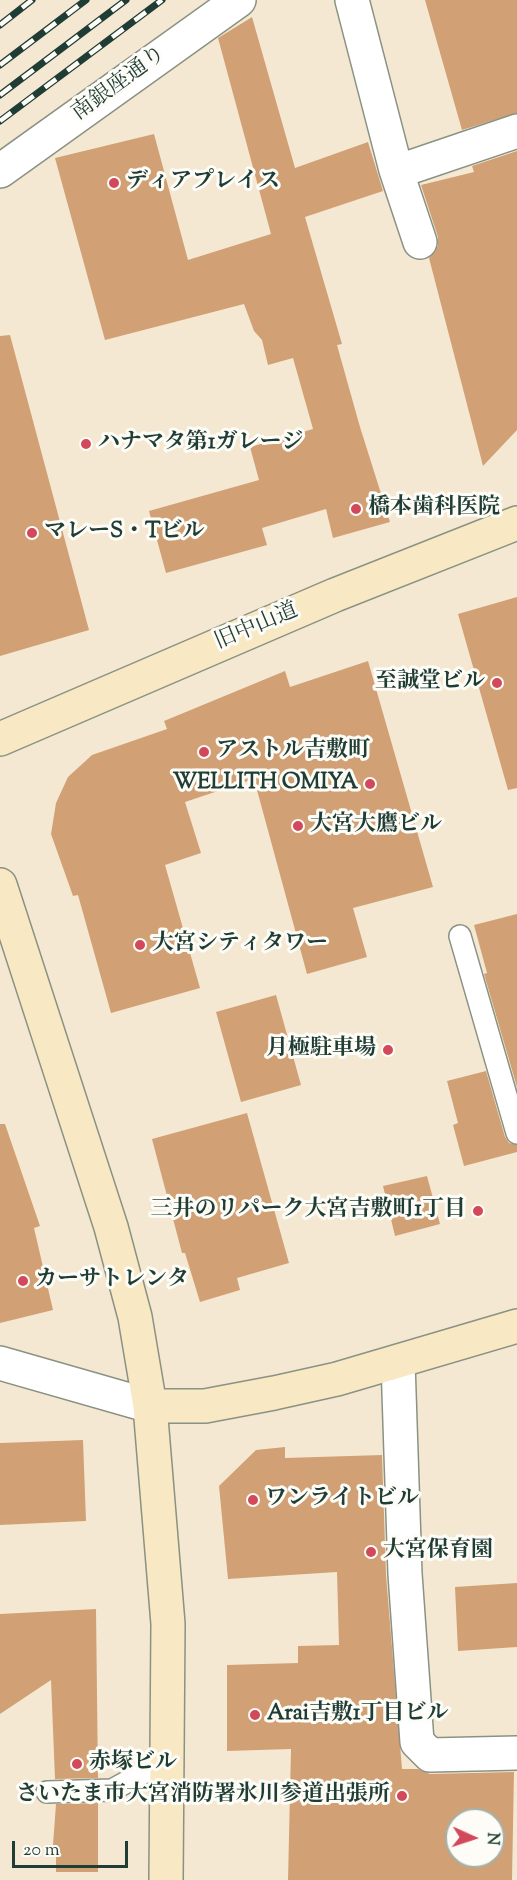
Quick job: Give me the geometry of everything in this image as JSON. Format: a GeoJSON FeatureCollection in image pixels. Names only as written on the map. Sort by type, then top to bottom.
{"type":"FeatureCollection","features":[{"type":"Feature","properties":{"kind":"street","name":"南銀座通り"},"geometry":{"type":"LineString","coordinates":[[0,171],[239,0]]}},
{"type":"Feature","properties":{"kind":"street"},"geometry":{"type":"LineString","coordinates":[[352,0],[396,170],[420,242]]}},
{"type":"Feature","properties":{"kind":"street"},"geometry":{"type":"LineString","coordinates":[[396,170],[517,131]]}},
{"type":"Feature","properties":{"kind":"street","name":"旧中山道"},"geometry":{"type":"LineString","coordinates":[[0,739],[325,599],[517,523]]}},
{"type":"Feature","properties":{"kind":"street"},"geometry":{"type":"LineString","coordinates":[[0,885],[111,1227],[135,1317],[150,1406],[168,1624],[169,1759],[166,1880]]}},
{"type":"Feature","properties":{"kind":"street"},"geometry":{"type":"LineString","coordinates":[[0,1363],[150,1406],[172,1408],[205,1406],[327,1382],[517,1326]]}},
{"type":"Feature","properties":{"kind":"street"},"geometry":{"type":"LineString","coordinates":[[398,1362],[405,1574],[417,1742],[430,1755],[517,1753]]}},
{"type":"Feature","properties":{"kind":"lane"},"geometry":{"type":"LineString","coordinates":[[460,936],[517,1133]]}},
{"type":"Feature","properties":{"kind":"lane"},"geometry":{"type":"LineString","coordinates":[[47,1792],[111,1790],[169,1759]]}},
{"type":"Feature","properties":{"kind":"building"},"geometry":{"type":"Polygon","coordinates":[[[425,0],[517,0],[517,113],[462,130],[425,0]]]}},
{"type":"Feature","properties":{"kind":"building"},"geometry":{"type":"Polygon","coordinates":[[[252,17],[295,168],[368,142],[383,191],[305,217],[342,344],[337,345],[390,522],[333,538],[326,509],[262,528],[267,545],[166,573],[149,511],[259,480],[250,447],[313,429],[293,358],[268,365],[262,340],[254,331],[244,304],[105,340],[55,158],[154,134],[188,260],[271,234],[218,38],[252,17]]]}},
{"type":"Feature","properties":{"kind":"building"},"geometry":{"type":"Polygon","coordinates":[[[517,151],[517,430],[483,466],[429,258],[438,246],[438,237],[421,185],[474,172],[472,166],[517,151]]]}},
{"type":"Feature","properties":{"kind":"building","name":"マレーS・Tビル"},"geometry":{"type":"Polygon","coordinates":[[[10,335],[89,630],[0,656],[0,336],[10,335]]]}},
{"type":"Feature","properties":{"kind":"building","name":"至誠堂ビル"},"geometry":{"type":"Polygon","coordinates":[[[517,597],[517,788],[508,790],[458,614],[517,597]]]}},
{"type":"Feature","properties":{"kind":"building"},"geometry":{"type":"Polygon","coordinates":[[[368,661],[433,887],[353,908],[367,957],[307,974],[254,779],[185,802],[201,853],[165,865],[200,988],[111,1013],[78,895],[73,896],[51,834],[56,803],[68,777],[92,755],[167,729],[164,721],[285,671],[290,687],[368,661]]]}},
{"type":"Feature","properties":{"kind":"building"},"geometry":{"type":"Polygon","coordinates":[[[517,914],[517,1087],[484,974],[487,973],[474,925],[517,914]]]}},
{"type":"Feature","properties":{"kind":"building"},"geometry":{"type":"Polygon","coordinates":[[[276,995],[301,1085],[241,1102],[216,1012],[276,995]]]}},
{"type":"Feature","properties":{"kind":"building"},"geometry":{"type":"Polygon","coordinates":[[[486,1071],[505,1137],[509,1143],[517,1145],[517,1152],[464,1166],[453,1125],[458,1123],[447,1081],[486,1071]]]}},
{"type":"Feature","properties":{"kind":"building"},"geometry":{"type":"Polygon","coordinates":[[[247,1113],[289,1263],[237,1278],[240,1290],[200,1302],[185,1253],[182,1253],[152,1139],[247,1113]]]}},
{"type":"Feature","properties":{"kind":"building"},"geometry":{"type":"Polygon","coordinates":[[[0,1124],[5,1124],[40,1226],[34,1228],[53,1310],[0,1323],[0,1124]]]}},
{"type":"Feature","properties":{"kind":"building"},"geometry":{"type":"Polygon","coordinates":[[[427,1176],[440,1224],[395,1236],[383,1186],[427,1176]]]}},
{"type":"Feature","properties":{"kind":"building"},"geometry":{"type":"Polygon","coordinates":[[[83,1440],[86,1521],[0,1525],[0,1443],[83,1440]]]}},
{"type":"Feature","properties":{"kind":"building"},"geometry":{"type":"Polygon","coordinates":[[[285,1447],[285,1458],[382,1455],[386,1575],[402,1769],[418,1769],[430,1774],[514,1772],[512,1880],[288,1880],[291,1749],[227,1751],[227,1665],[298,1663],[298,1646],[339,1645],[337,1572],[228,1579],[219,1486],[256,1450],[285,1447]]]}},
{"type":"Feature","properties":{"kind":"building"},"geometry":{"type":"Polygon","coordinates":[[[517,1583],[517,1647],[458,1651],[455,1587],[517,1583]]]}},
{"type":"Feature","properties":{"kind":"building"},"geometry":{"type":"Polygon","coordinates":[[[96,1609],[98,1778],[55,1779],[51,1680],[0,1714],[0,1614],[96,1609]]]}},
{"type":"Feature","properties":{"kind":"building"},"geometry":{"type":"Polygon","coordinates":[[[98,1803],[98,1872],[56,1872],[56,1845],[53,1845],[56,1804],[98,1803]]]}},
{"type":"Feature","properties":{"kind":"railway"},"geometry":{"type":"LineString","coordinates":[[0,25],[32,0]]}},
{"type":"Feature","properties":{"kind":"railway"},"geometry":{"type":"LineString","coordinates":[[0,65],[86,0]]}},
{"type":"Feature","properties":{"kind":"railway"},"geometry":{"type":"LineString","coordinates":[[0,95],[126,0]]}},
{"type":"Feature","properties":{"kind":"railway"},"geometry":{"type":"LineString","coordinates":[[0,121],[162,0]]}},
{"type":"Feature","properties":{"kind":"place","name":"ディアプレイス"},"geometry":{"type":"Point","coordinates":[114,183]}},
{"type":"Feature","properties":{"kind":"place","name":"ハナマタ第1ガレージ"},"geometry":{"type":"Point","coordinates":[86,444]}},
{"type":"Feature","properties":{"kind":"place","name":"橋本歯科医院"},"geometry":{"type":"Point","coordinates":[356,509]}},
{"type":"Feature","properties":{"kind":"place","name":"マレーS・Tビル"},"geometry":{"type":"Point","coordinates":[32,533]}},
{"type":"Feature","properties":{"kind":"place","name":"至誠堂ビル"},"geometry":{"type":"Point","coordinates":[497,683]}},
{"type":"Feature","properties":{"kind":"place","name":"アストル吉敷町"},"geometry":{"type":"Point","coordinates":[204,752]}},
{"type":"Feature","properties":{"kind":"place","name":"WELLITH OMIYA"},"geometry":{"type":"Point","coordinates":[370,784]}},
{"type":"Feature","properties":{"kind":"place","name":"大宮大鷹ビル"},"geometry":{"type":"Point","coordinates":[298,826]}},
{"type":"Feature","properties":{"kind":"place","name":"大宮シティタワー"},"geometry":{"type":"Point","coordinates":[140,945]}},
{"type":"Feature","properties":{"kind":"place","name":"月極駐車場"},"geometry":{"type":"Point","coordinates":[388,1050]}},
{"type":"Feature","properties":{"kind":"place","name":"三井のリパーク大宮吉敷町1丁目"},"geometry":{"type":"Point","coordinates":[478,1211]}},
{"type":"Feature","properties":{"kind":"place","name":"カーサトレンタ"},"geometry":{"type":"Point","coordinates":[23,1281]}},
{"type":"Feature","properties":{"kind":"place","name":"ワンライトビル"},"geometry":{"type":"Point","coordinates":[253,1500]}},
{"type":"Feature","properties":{"kind":"place","name":"大宮保育園"},"geometry":{"type":"Point","coordinates":[371,1552]}},
{"type":"Feature","properties":{"kind":"place","name":"Arai吉敷1丁目ビル"},"geometry":{"type":"Point","coordinates":[255,1715]}},
{"type":"Feature","properties":{"kind":"place","name":"赤塚ビル"},"geometry":{"type":"Point","coordinates":[77,1764]}},
{"type":"Feature","properties":{"kind":"place","name":"さいたま市大宮消防署氷川参道出張所"},"geometry":{"type":"Point","coordinates":[402,1796]}}]}
